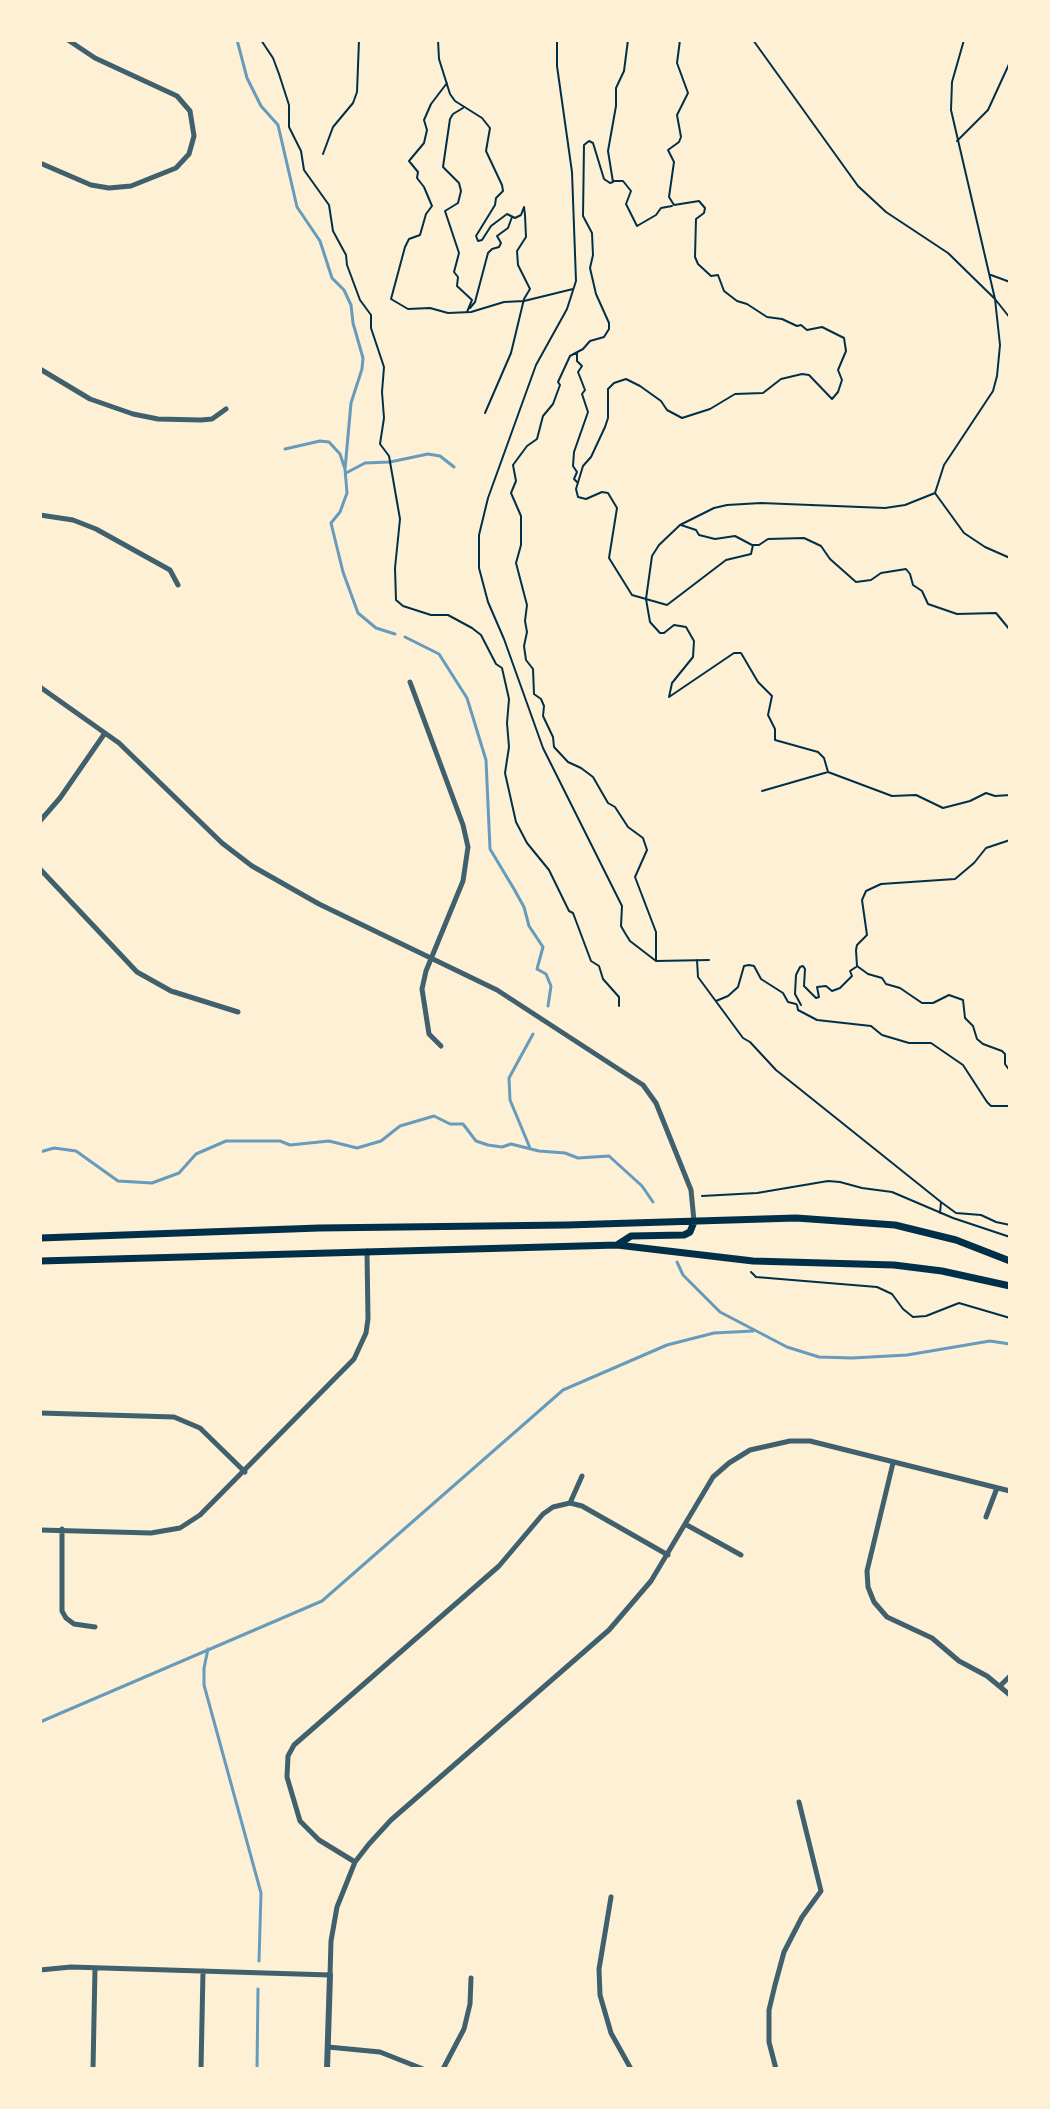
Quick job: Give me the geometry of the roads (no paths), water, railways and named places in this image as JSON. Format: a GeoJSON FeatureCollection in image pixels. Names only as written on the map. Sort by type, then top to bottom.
{"type":"FeatureCollection","features":[{"type":"Feature","properties":{"kind":"main road"},"geometry":{"type":"LineString","coordinates":[[40,1238],[796,1218],[884,1223],[956,1240],[1010,1261]]}},
{"type":"Feature","properties":{"kind":"main road"},"geometry":{"type":"LineString","coordinates":[[617,1245],[631,1236],[684,1235],[690,1232],[694,1222]]}},
{"type":"Feature","properties":{"kind":"main road"},"geometry":{"type":"LineString","coordinates":[[40,1261],[617,1245],[753,1261],[894,1265],[942,1271],[1010,1286]]}},
{"type":"Feature","properties":{"kind":"street"},"geometry":{"type":"LineString","coordinates":[[40,163],[91,185],[109,188],[131,186],[168,173],[184,162],[194,136],[190,111],[177,96],[95,58],[68,40]]}},
{"type":"Feature","properties":{"kind":"street"},"geometry":{"type":"LineString","coordinates":[[40,369],[90,399],[133,414],[158,419],[201,420],[212,419],[226,409]]}},
{"type":"Feature","properties":{"kind":"street"},"geometry":{"type":"LineString","coordinates":[[40,515],[73,520],[96,529],[170,570],[178,585]]}},
{"type":"Feature","properties":{"kind":"street"},"geometry":{"type":"LineString","coordinates":[[410,682],[463,825],[468,847],[463,881],[423,980],[422,997],[429,1034],[441,1046]]}},
{"type":"Feature","properties":{"kind":"street"},"geometry":{"type":"LineString","coordinates":[[40,687],[119,743],[222,843],[252,866],[319,904],[497,990],[643,1085],[656,1103],[691,1190],[694,1222]]}},
{"type":"Feature","properties":{"kind":"street"},"geometry":{"type":"LineString","coordinates":[[40,821],[60,798],[105,733]]}},
{"type":"Feature","properties":{"kind":"street"},"geometry":{"type":"LineString","coordinates":[[40,869],[137,972],[171,991],[238,1012]]}},
{"type":"Feature","properties":{"kind":"street"},"geometry":{"type":"LineString","coordinates":[[40,1530],[151,1533],[180,1528],[200,1515],[344,1371],[361,1346],[368,1319],[367,1251]]}},
{"type":"Feature","properties":{"kind":"street"},"geometry":{"type":"LineString","coordinates":[[40,1413],[174,1417],[200,1428],[245,1472]]}},
{"type":"Feature","properties":{"kind":"street"},"geometry":{"type":"LineString","coordinates":[[327,2069],[331,1941],[337,1907],[355,1862],[391,1820],[633,1606],[668,1555],[713,1477],[739,1456],[768,1445],[810,1441],[1010,1491]]}},
{"type":"Feature","properties":{"kind":"street"},"geometry":{"type":"LineString","coordinates":[[893,1463],[867,1571],[868,1587],[874,1602],[887,1617],[932,1638],[959,1661],[1001,1685],[1010,1695]]}},
{"type":"Feature","properties":{"kind":"street"},"geometry":{"type":"LineString","coordinates":[[570,1503],[582,1476]]}},
{"type":"Feature","properties":{"kind":"street"},"geometry":{"type":"LineString","coordinates":[[986,1517],[998,1488]]}},
{"type":"Feature","properties":{"kind":"street"},"geometry":{"type":"LineString","coordinates":[[355,1862],[319,1840],[300,1821],[287,1777],[288,1756],[294,1745],[499,1566],[543,1514],[553,1507],[570,1503],[582,1506],[668,1555]]}},
{"type":"Feature","properties":{"kind":"street"},"geometry":{"type":"LineString","coordinates":[[685,1524],[741,1555]]}},
{"type":"Feature","properties":{"kind":"street"},"geometry":{"type":"LineString","coordinates":[[62,1529],[62,1611],[74,1624],[95,1627]]}},
{"type":"Feature","properties":{"kind":"street"},"geometry":{"type":"LineString","coordinates":[[1001,1685],[1010,1676]]}},
{"type":"Feature","properties":{"kind":"street"},"geometry":{"type":"LineString","coordinates":[[776,2069],[769,2042],[769,2010],[775,1985],[784,1952],[802,1917],[821,1891],[799,1802]]}},
{"type":"Feature","properties":{"kind":"street"},"geometry":{"type":"LineString","coordinates":[[611,1897],[599,1969],[600,1995],[611,2033],[631,2069]]}},
{"type":"Feature","properties":{"kind":"street"},"geometry":{"type":"LineString","coordinates":[[40,1970],[71,1967],[330,1975]]}},
{"type":"Feature","properties":{"kind":"street"},"geometry":{"type":"LineString","coordinates":[[93,2069],[95,1968]]}},
{"type":"Feature","properties":{"kind":"street"},"geometry":{"type":"LineString","coordinates":[[201,2069],[203,1971]]}},
{"type":"Feature","properties":{"kind":"street"},"geometry":{"type":"LineString","coordinates":[[443,2069],[464,2029],[470,2004],[471,1978]]}},
{"type":"Feature","properties":{"kind":"street"},"geometry":{"type":"LineString","coordinates":[[328,2047],[380,2052],[423,2069]]}},
{"type":"Feature","properties":{"kind":"waterway"},"geometry":{"type":"LineString","coordinates":[[237,40],[247,78],[261,106],[278,125],[297,207],[320,241],[332,278],[344,290],[351,305],[363,358],[362,369],[351,403],[345,469],[347,493],[340,512],[331,523],[343,572],[358,613],[376,628],[395,634]]}},
{"type":"Feature","properties":{"kind":"waterway"},"geometry":{"type":"LineString","coordinates":[[285,449],[320,441],[329,442],[340,454],[345,469]]}},
{"type":"Feature","properties":{"kind":"waterway"},"geometry":{"type":"LineString","coordinates":[[346,473],[365,463],[390,462],[428,454],[440,456],[454,467]]}},
{"type":"Feature","properties":{"kind":"waterway"},"geometry":{"type":"LineString","coordinates":[[405,637],[439,654],[467,698],[486,760],[490,849],[543,947],[537,969],[546,974],[551,986],[548,1006]]}},
{"type":"Feature","properties":{"kind":"waterway"},"geometry":{"type":"LineString","coordinates":[[530,1148],[510,1100],[509,1078],[533,1034]]}},
{"type":"Feature","properties":{"kind":"waterway"},"geometry":{"type":"LineString","coordinates":[[40,1152],[54,1148],[76,1151],[118,1181],[152,1183],[179,1173],[196,1154],[226,1141],[280,1141],[290,1145],[329,1141],[357,1148],[381,1141],[400,1126],[434,1116],[450,1124],[463,1124],[476,1141],[488,1145],[502,1147],[511,1144],[578,1158],[609,1156],[642,1186],[653,1202]]}},
{"type":"Feature","properties":{"kind":"waterway"},"geometry":{"type":"LineString","coordinates":[[677,1262],[683,1275],[720,1312],[787,1347],[819,1357],[907,1355],[990,1341],[1010,1344]]}},
{"type":"Feature","properties":{"kind":"waterway"},"geometry":{"type":"LineString","coordinates":[[40,1722],[322,1601],[563,1390],[667,1345],[714,1333],[753,1331]]}},
{"type":"Feature","properties":{"kind":"waterway"},"geometry":{"type":"LineString","coordinates":[[208,1649],[204,1685],[261,1893],[259,1961]]}},
{"type":"Feature","properties":{"kind":"waterway"},"geometry":{"type":"LineString","coordinates":[[257,2069],[258,1989]]}}]}
